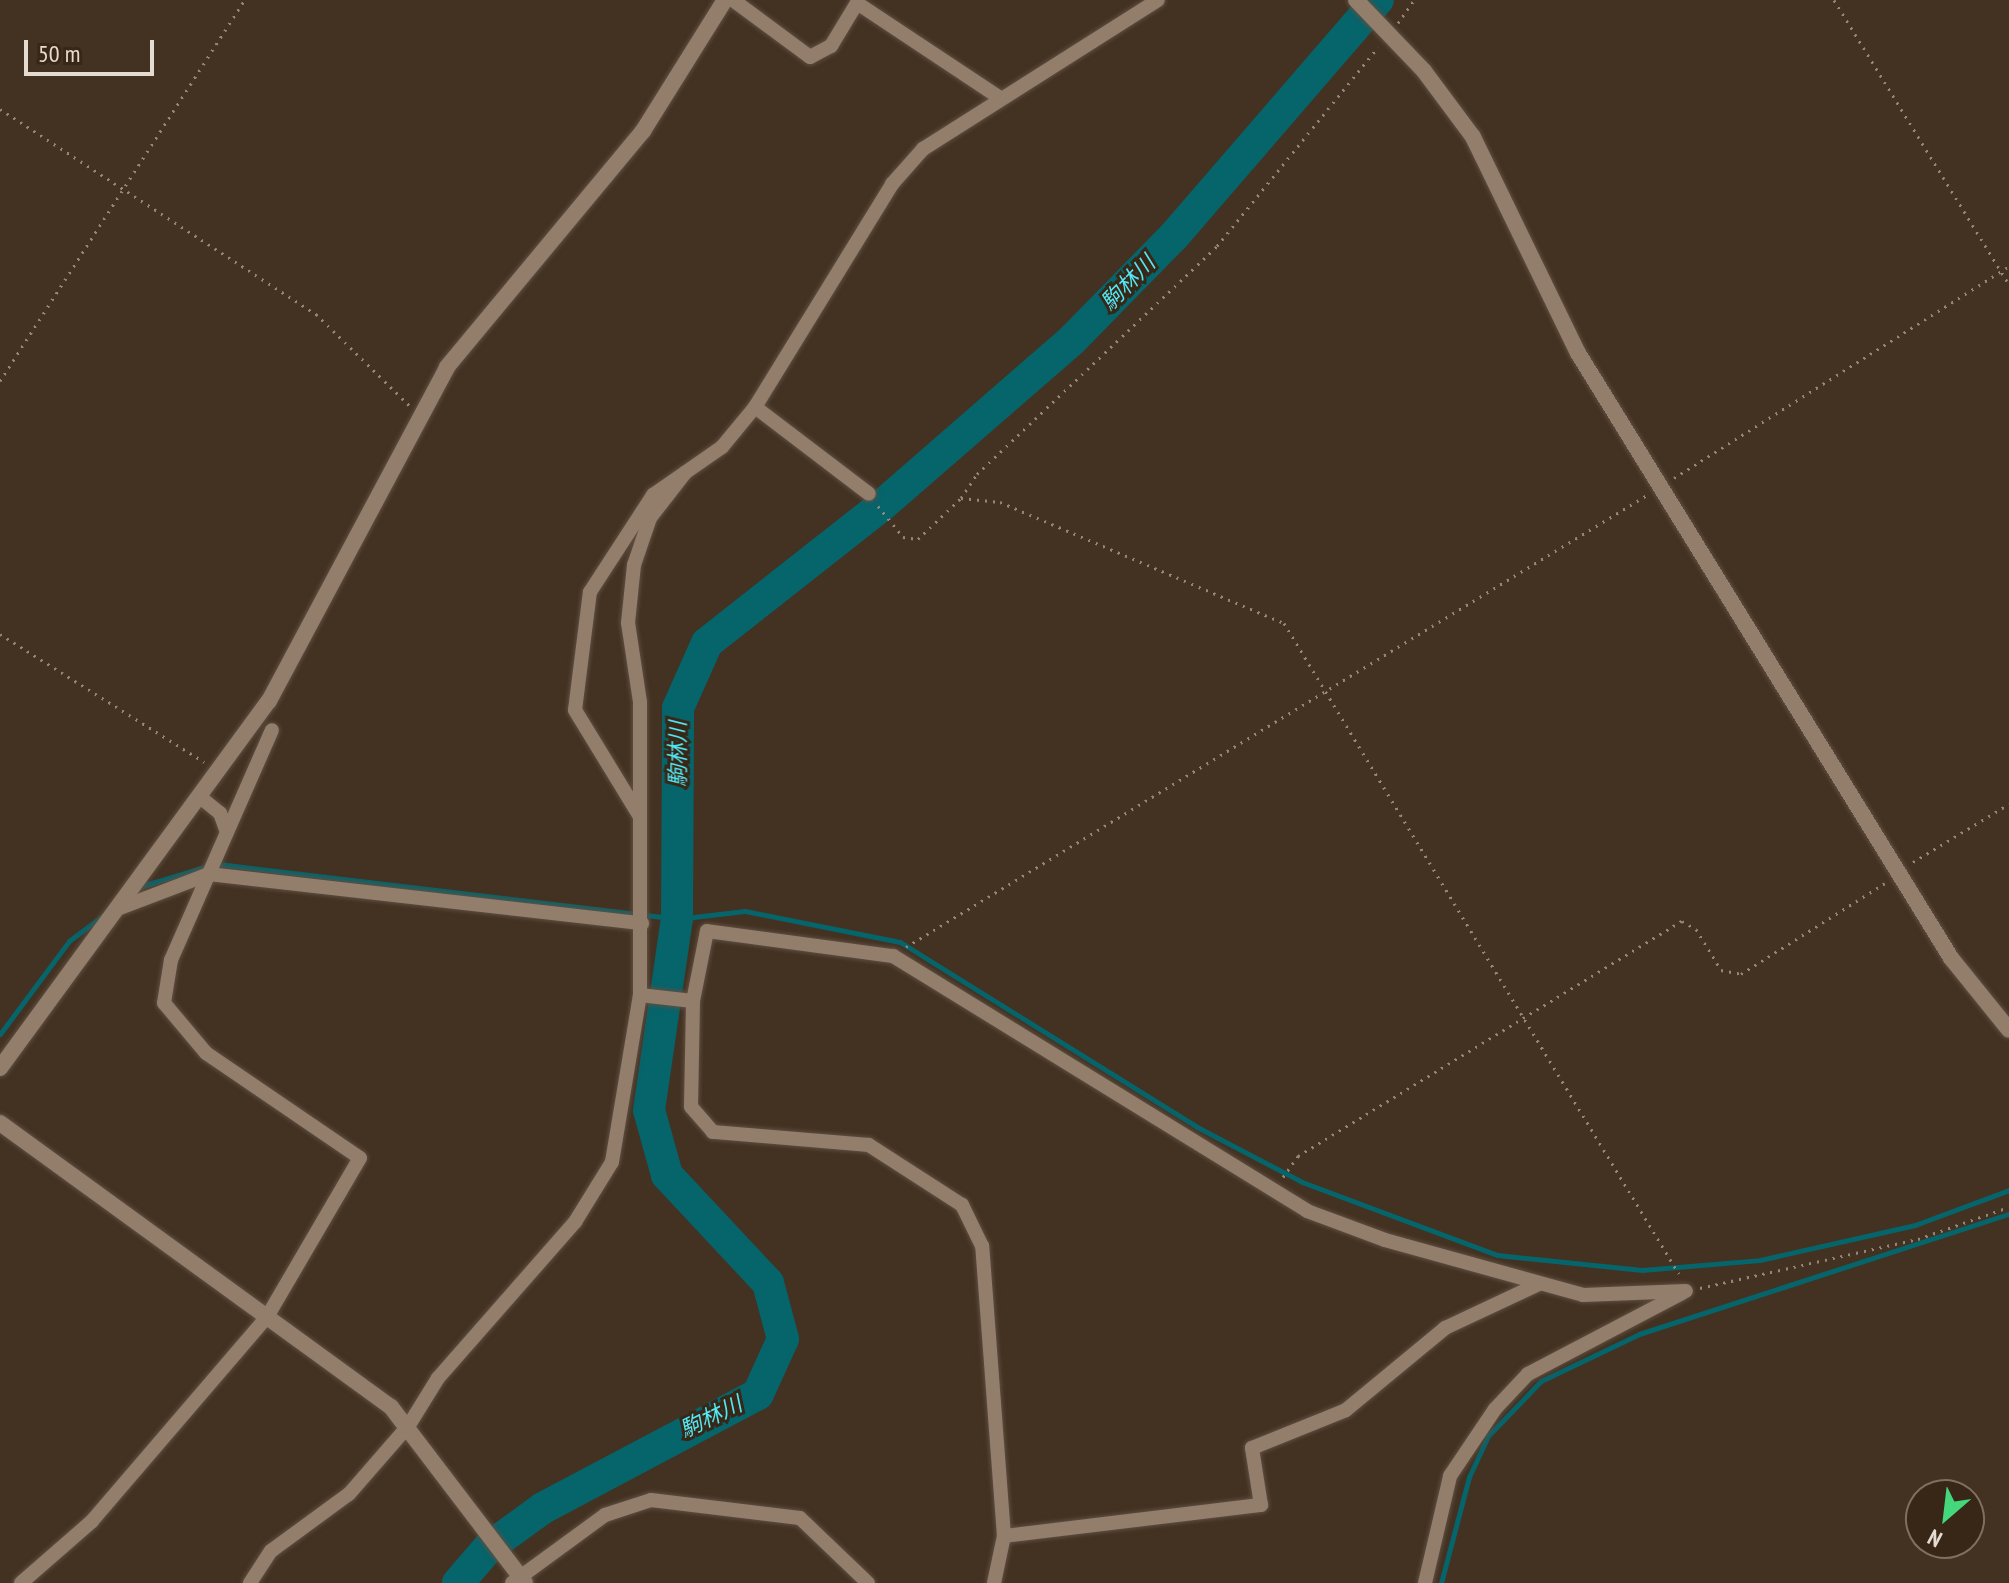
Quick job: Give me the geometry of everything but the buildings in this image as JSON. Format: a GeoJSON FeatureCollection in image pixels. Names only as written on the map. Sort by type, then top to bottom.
{"type":"FeatureCollection","features":[{"type":"Feature","properties":{"kind":"street"},"geometry":{"type":"LineString","coordinates":[[0,1068],[120,908],[200,797],[216,769],[269,701],[324,607],[418,413],[447,367],[643,131],[725,0]]}},
{"type":"Feature","properties":{"kind":"street"},"geometry":{"type":"LineString","coordinates":[[733,0],[810,57],[831,46],[857,3],[1000,98]]}},
{"type":"Feature","properties":{"kind":"street"},"geometry":{"type":"LineString","coordinates":[[639,815],[575,710],[579,650],[590,592],[653,495],[722,447],[755,407],[892,184],[923,149],[1158,0]]}},
{"type":"Feature","properties":{"kind":"street"},"geometry":{"type":"LineString","coordinates":[[1356,0],[1473,137],[1578,353],[1663,485],[1951,958],[2009,1030]]}},
{"type":"Feature","properties":{"kind":"street"},"geometry":{"type":"LineString","coordinates":[[755,407],[869,494]]}},
{"type":"Feature","properties":{"kind":"street"},"geometry":{"type":"LineString","coordinates":[[250,1583],[271,1551],[349,1494],[409,1425],[438,1378],[575,1222],[612,1162],[640,995],[640,702],[628,623],[634,565],[650,518],[685,473]]}},
{"type":"Feature","properties":{"kind":"street"},"geometry":{"type":"LineString","coordinates":[[21,1583],[92,1521],[267,1317],[360,1158],[206,1053],[170,1013],[171,960],[272,730]]}},
{"type":"Feature","properties":{"kind":"street"},"geometry":{"type":"LineString","coordinates":[[200,797],[220,813],[227,832]]}},
{"type":"Feature","properties":{"kind":"street"},"geometry":{"type":"LineString","coordinates":[[120,908],[209,874],[642,923]]}},
{"type":"Feature","properties":{"kind":"street"},"geometry":{"type":"LineString","coordinates":[[994,1583],[1004,1536],[987,1379],[985,1271],[962,1205],[869,1145],[713,1132],[691,1107],[693,1001],[707,931],[893,956],[1307,1211],[1583,1295],[1686,1291]]}},
{"type":"Feature","properties":{"kind":"street"},"geometry":{"type":"LineString","coordinates":[[640,995],[693,1001]]}},
{"type":"Feature","properties":{"kind":"street"},"geometry":{"type":"LineString","coordinates":[[0,1123],[267,1317],[409,1425],[480,1520],[517,1576],[605,1515],[651,1500],[800,1518],[868,1583]]}},
{"type":"Feature","properties":{"kind":"street"},"geometry":{"type":"LineString","coordinates":[[1004,1536],[1261,1505],[1252,1448],[1346,1410],[1445,1328],[1539,1284]]}},
{"type":"Feature","properties":{"kind":"street"},"geometry":{"type":"LineString","coordinates":[[1425,1583],[1450,1476],[1495,1409],[1528,1374],[1686,1291]]}},
{"type":"Feature","properties":{"kind":"path"},"geometry":{"type":"LineString","coordinates":[[0,381],[245,0]]}},
{"type":"Feature","properties":{"kind":"path"},"geometry":{"type":"LineString","coordinates":[[869,494],[903,537],[918,539],[961,498],[977,474],[1217,246],[1414,0]]}},
{"type":"Feature","properties":{"kind":"path"},"geometry":{"type":"LineString","coordinates":[[1834,0],[2009,284]]}},
{"type":"Feature","properties":{"kind":"path"},"geometry":{"type":"LineString","coordinates":[[0,109],[316,314],[418,413]]}},
{"type":"Feature","properties":{"kind":"path"},"geometry":{"type":"LineString","coordinates":[[893,956],[1663,485],[2009,266]]}},
{"type":"Feature","properties":{"kind":"path"},"geometry":{"type":"LineString","coordinates":[[961,498],[1000,502],[1284,623],[1672,1255],[1686,1291],[1918,1239],[2009,1207]]}},
{"type":"Feature","properties":{"kind":"path"},"geometry":{"type":"LineString","coordinates":[[0,634],[216,769]]}},
{"type":"Feature","properties":{"kind":"path"},"geometry":{"type":"LineString","coordinates":[[1280,1181],[1290,1165],[1682,921],[1696,929],[1721,970],[1741,974],[1899,870],[2009,804]]}},
{"type":"Feature","properties":{"kind":"waterway","name":"駒林川"},"geometry":{"type":"LineString","coordinates":[[458,1583],[488,1548],[543,1508],[758,1394],[783,1339],[768,1283],[667,1175],[649,1110],[677,919],[678,708],[707,643],[880,507],[1072,340],[1174,236],[1378,0]]}},
{"type":"Feature","properties":{"kind":"waterway"},"geometry":{"type":"LineString","coordinates":[[218,864],[677,919],[745,911],[900,942],[1197,1127],[1302,1182],[1497,1255],[1642,1270],[1760,1260],[1915,1225],[2009,1190]]}},
{"type":"Feature","properties":{"kind":"waterway"},"geometry":{"type":"LineString","coordinates":[[142,886],[208,866]]}},
{"type":"Feature","properties":{"kind":"waterway"},"geometry":{"type":"LineString","coordinates":[[0,1034],[69,941],[105,914]]}},
{"type":"Feature","properties":{"kind":"waterway"},"geometry":{"type":"LineString","coordinates":[[1441,1583],[1469,1477],[1488,1436],[1541,1381],[1639,1334],[2009,1214]]}}]}
